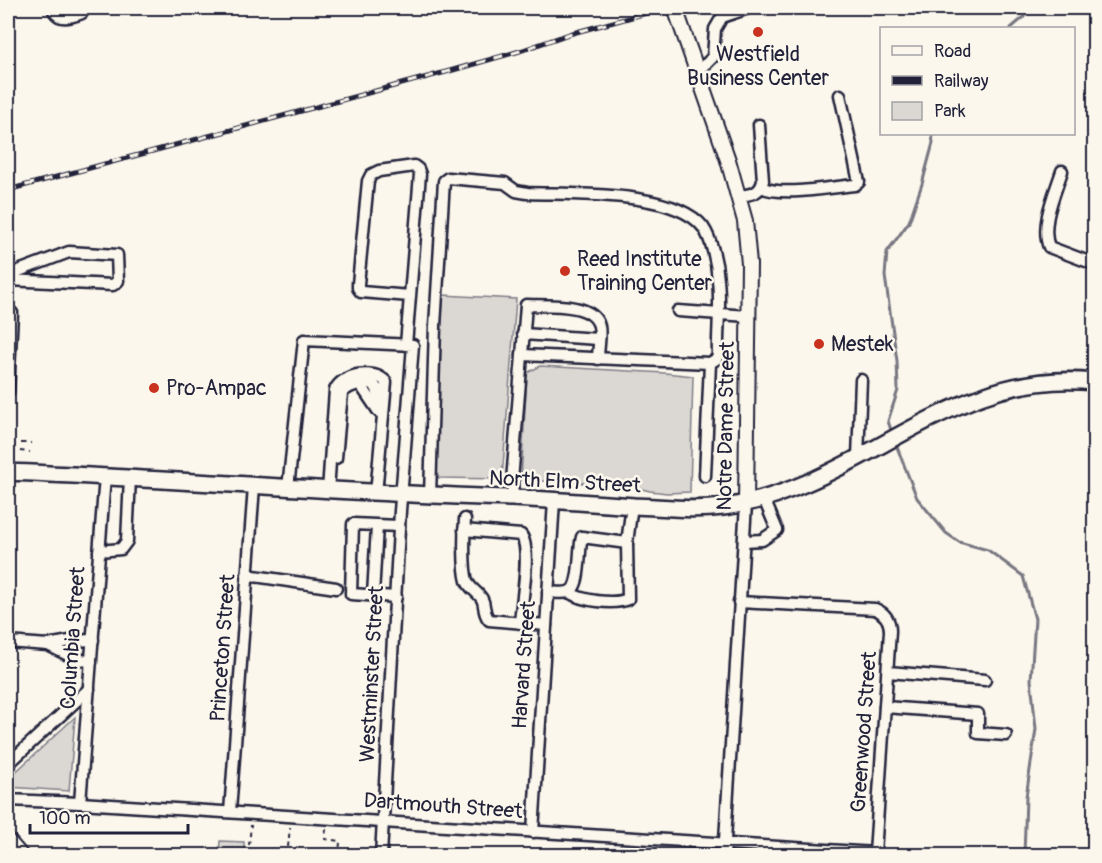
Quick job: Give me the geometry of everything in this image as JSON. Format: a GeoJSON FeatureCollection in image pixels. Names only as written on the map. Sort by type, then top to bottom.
{"type":"FeatureCollection","features":[{"type":"Feature","properties":{"kind":"highway","name":"North Elm Street"},"geometry":{"type":"LineString","coordinates":[[8,472],[376,494],[513,498],[700,509],[746,504],[812,480],[957,404],[993,392],[1026,384],[1076,380],[1095,382]]}},
{"type":"Feature","properties":{"kind":"main road","name":"Notre Dame Street"},"geometry":{"type":"LineString","coordinates":[[675,8],[739,196],[748,240],[746,504]]}},
{"type":"Feature","properties":{"kind":"main road"},"geometry":{"type":"LineString","coordinates":[[8,841],[21,855]]}},
{"type":"Feature","properties":{"kind":"street"},"geometry":{"type":"LineString","coordinates":[[53,8],[55,14],[67,18],[82,13],[84,8]]}},
{"type":"Feature","properties":{"kind":"street"},"geometry":{"type":"LineString","coordinates":[[698,72],[713,57],[715,29],[722,17],[749,8]]}},
{"type":"Feature","properties":{"kind":"street"},"geometry":{"type":"LineString","coordinates":[[761,187],[769,191],[801,191],[859,182],[840,95]]}},
{"type":"Feature","properties":{"kind":"street"},"geometry":{"type":"LineString","coordinates":[[739,196],[756,193],[761,187],[759,125]]}},
{"type":"Feature","properties":{"kind":"street"},"geometry":{"type":"LineString","coordinates":[[288,488],[304,340],[406,345],[420,174],[414,166],[379,171],[371,175],[368,181],[358,288],[361,292],[410,296]]}},
{"type":"Feature","properties":{"kind":"street"},"geometry":{"type":"LineString","coordinates":[[1062,171],[1051,206],[1045,237],[1049,247],[1095,264]]}},
{"type":"Feature","properties":{"kind":"street"},"geometry":{"type":"LineString","coordinates":[[430,496],[435,315],[442,186],[448,178],[505,183],[516,191],[527,193],[633,198],[677,209],[695,219],[709,239],[718,279],[720,315],[718,357],[710,363],[522,355]]}},
{"type":"Feature","properties":{"kind":"street"},"geometry":{"type":"LineString","coordinates":[[8,275],[69,252],[117,255],[118,281],[113,285],[8,280]]}},
{"type":"Feature","properties":{"kind":"street"},"geometry":{"type":"LineString","coordinates":[[513,498],[512,481],[526,305],[581,308],[592,315],[598,325],[598,359]]}},
{"type":"Feature","properties":{"kind":"street"},"geometry":{"type":"LineString","coordinates":[[678,311],[748,316]]}},
{"type":"Feature","properties":{"kind":"street"},"geometry":{"type":"LineString","coordinates":[[8,392],[12,313]]}},
{"type":"Feature","properties":{"kind":"street"},"geometry":{"type":"LineString","coordinates":[[523,334],[598,339]]}},
{"type":"Feature","properties":{"kind":"street","name":"Westminster Street"},"geometry":{"type":"LineString","coordinates":[[381,855],[399,526],[413,345],[406,345]]}},
{"type":"Feature","properties":{"kind":"street"},"geometry":{"type":"LineString","coordinates":[[705,476],[710,363]]}},
{"type":"Feature","properties":{"kind":"street"},"geometry":{"type":"LineString","coordinates":[[328,490],[335,390],[338,384],[366,374],[375,374],[386,382],[376,494]]}},
{"type":"Feature","properties":{"kind":"street"},"geometry":{"type":"LineString","coordinates":[[858,457],[861,380]]}},
{"type":"Feature","properties":{"kind":"street"},"geometry":{"type":"LineString","coordinates":[[330,468],[337,456],[342,393],[349,386],[360,384],[379,412],[381,430]]}},
{"type":"Feature","properties":{"kind":"street","name":"Columbia Street"},"geometry":{"type":"LineString","coordinates":[[80,803],[105,476]]}},
{"type":"Feature","properties":{"kind":"street"},"geometry":{"type":"LineString","coordinates":[[99,550],[120,549],[127,541],[130,478]]}},
{"type":"Feature","properties":{"kind":"street","name":"Princeton Street"},"geometry":{"type":"LineString","coordinates":[[230,812],[254,486]]}},
{"type":"Feature","properties":{"kind":"street"},"geometry":{"type":"LineString","coordinates":[[744,541],[762,540],[777,530],[764,499]]}},
{"type":"Feature","properties":{"kind":"street","name":"Harvard Street"},"geometry":{"type":"LineString","coordinates":[[533,832],[554,501]]}},
{"type":"Feature","properties":{"kind":"street","name":"Notre Dame Street"},"geometry":{"type":"LineString","coordinates":[[724,855],[746,504]]}},
{"type":"Feature","properties":{"kind":"street"},"geometry":{"type":"LineString","coordinates":[[548,591],[569,592],[582,599],[625,601],[628,599],[627,543],[632,506]]}},
{"type":"Feature","properties":{"kind":"street"},"geometry":{"type":"LineString","coordinates":[[396,597],[351,594],[353,524],[399,526]]}},
{"type":"Feature","properties":{"kind":"street"},"geometry":{"type":"LineString","coordinates":[[373,595],[377,525]]}},
{"type":"Feature","properties":{"kind":"street"},"geometry":{"type":"LineString","coordinates":[[520,623],[524,538],[521,535],[464,525],[467,581],[473,591],[481,596],[484,602],[484,613],[489,620],[520,623],[546,625]]}},
{"type":"Feature","properties":{"kind":"street"},"geometry":{"type":"LineString","coordinates":[[569,592],[574,589],[577,581],[582,537],[627,543]]}},
{"type":"Feature","properties":{"kind":"street"},"geometry":{"type":"LineString","coordinates":[[247,576],[336,588]]}},
{"type":"Feature","properties":{"kind":"street","name":"Greenwood Street"},"geometry":{"type":"LineString","coordinates":[[739,602],[870,609],[880,611],[885,615],[890,626],[877,854]]}},
{"type":"Feature","properties":{"kind":"street"},"geometry":{"type":"LineString","coordinates":[[8,642],[48,645],[93,640]]}},
{"type":"Feature","properties":{"kind":"street"},"geometry":{"type":"LineString","coordinates":[[48,645],[74,658],[91,662]]}},
{"type":"Feature","properties":{"kind":"street"},"geometry":{"type":"LineString","coordinates":[[888,672],[985,680]]}},
{"type":"Feature","properties":{"kind":"street"},"geometry":{"type":"LineString","coordinates":[[8,764],[89,688]]}},
{"type":"Feature","properties":{"kind":"street"},"geometry":{"type":"LineString","coordinates":[[885,707],[978,714],[978,734],[1006,735]]}},
{"type":"Feature","properties":{"kind":"street","name":"Dartmouth Street"},"geometry":{"type":"LineString","coordinates":[[8,800],[877,854]]}},
{"type":"Feature","properties":{"kind":"path"},"geometry":{"type":"LineString","coordinates":[[21,442],[31,443]]}},
{"type":"Feature","properties":{"kind":"path"},"geometry":{"type":"LineString","coordinates":[[20,452],[30,452]]}},
{"type":"Feature","properties":{"kind":"path"},"geometry":{"type":"LineString","coordinates":[[249,845],[251,825]]}},
{"type":"Feature","properties":{"kind":"path"},"geometry":{"type":"LineString","coordinates":[[288,847],[290,827]]}},
{"type":"Feature","properties":{"kind":"path"},"geometry":{"type":"LineString","coordinates":[[326,829],[325,839],[340,841],[339,855]]}},
{"type":"Feature","properties":{"kind":"green space"},"geometry":{"type":"Polygon","coordinates":[[[443,295],[516,299],[502,479],[439,478],[435,468],[443,295]]]}},
{"type":"Feature","properties":{"kind":"green space"},"geometry":{"type":"Polygon","coordinates":[[[540,366],[693,376],[690,492],[667,493],[625,485],[521,480],[527,373],[540,366]]]}},
{"type":"Feature","properties":{"kind":"green space"},"geometry":{"type":"Polygon","coordinates":[[[75,717],[69,791],[8,787],[8,779],[75,717]]]}},
{"type":"Feature","properties":{"kind":"green space"},"geometry":{"type":"Polygon","coordinates":[[[220,841],[244,842],[244,855],[219,855],[220,841]]]}},
{"type":"Feature","properties":{"kind":"waterway"},"geometry":{"type":"LineString","coordinates":[[1012,27],[1024,17],[1027,8]]}},
{"type":"Feature","properties":{"kind":"waterway"},"geometry":{"type":"LineString","coordinates":[[892,433],[888,421],[898,390],[897,361],[885,276],[887,252],[909,222],[933,143],[932,135]]}},
{"type":"Feature","properties":{"kind":"waterway"},"geometry":{"type":"LineString","coordinates":[[895,442],[917,498],[946,533],[959,542],[988,550],[1023,576],[1035,619],[1031,680],[1036,729],[1026,797],[1024,856]]}},
{"type":"Feature","properties":{"kind":"railway"},"geometry":{"type":"LineString","coordinates":[[8,190],[446,72],[569,34],[665,8]]}},
{"type":"Feature","properties":{"kind":"place","name":"Westfield Business Center"},"geometry":{"type":"Point","coordinates":[758,32]}},
{"type":"Feature","properties":{"kind":"place","name":"Reed Institute Training Center"},"geometry":{"type":"Point","coordinates":[565,271]}},
{"type":"Feature","properties":{"kind":"place","name":"Mestek"},"geometry":{"type":"Point","coordinates":[819,344]}},
{"type":"Feature","properties":{"kind":"place","name":"Pro-Ampac"},"geometry":{"type":"Point","coordinates":[154,388]}}]}
